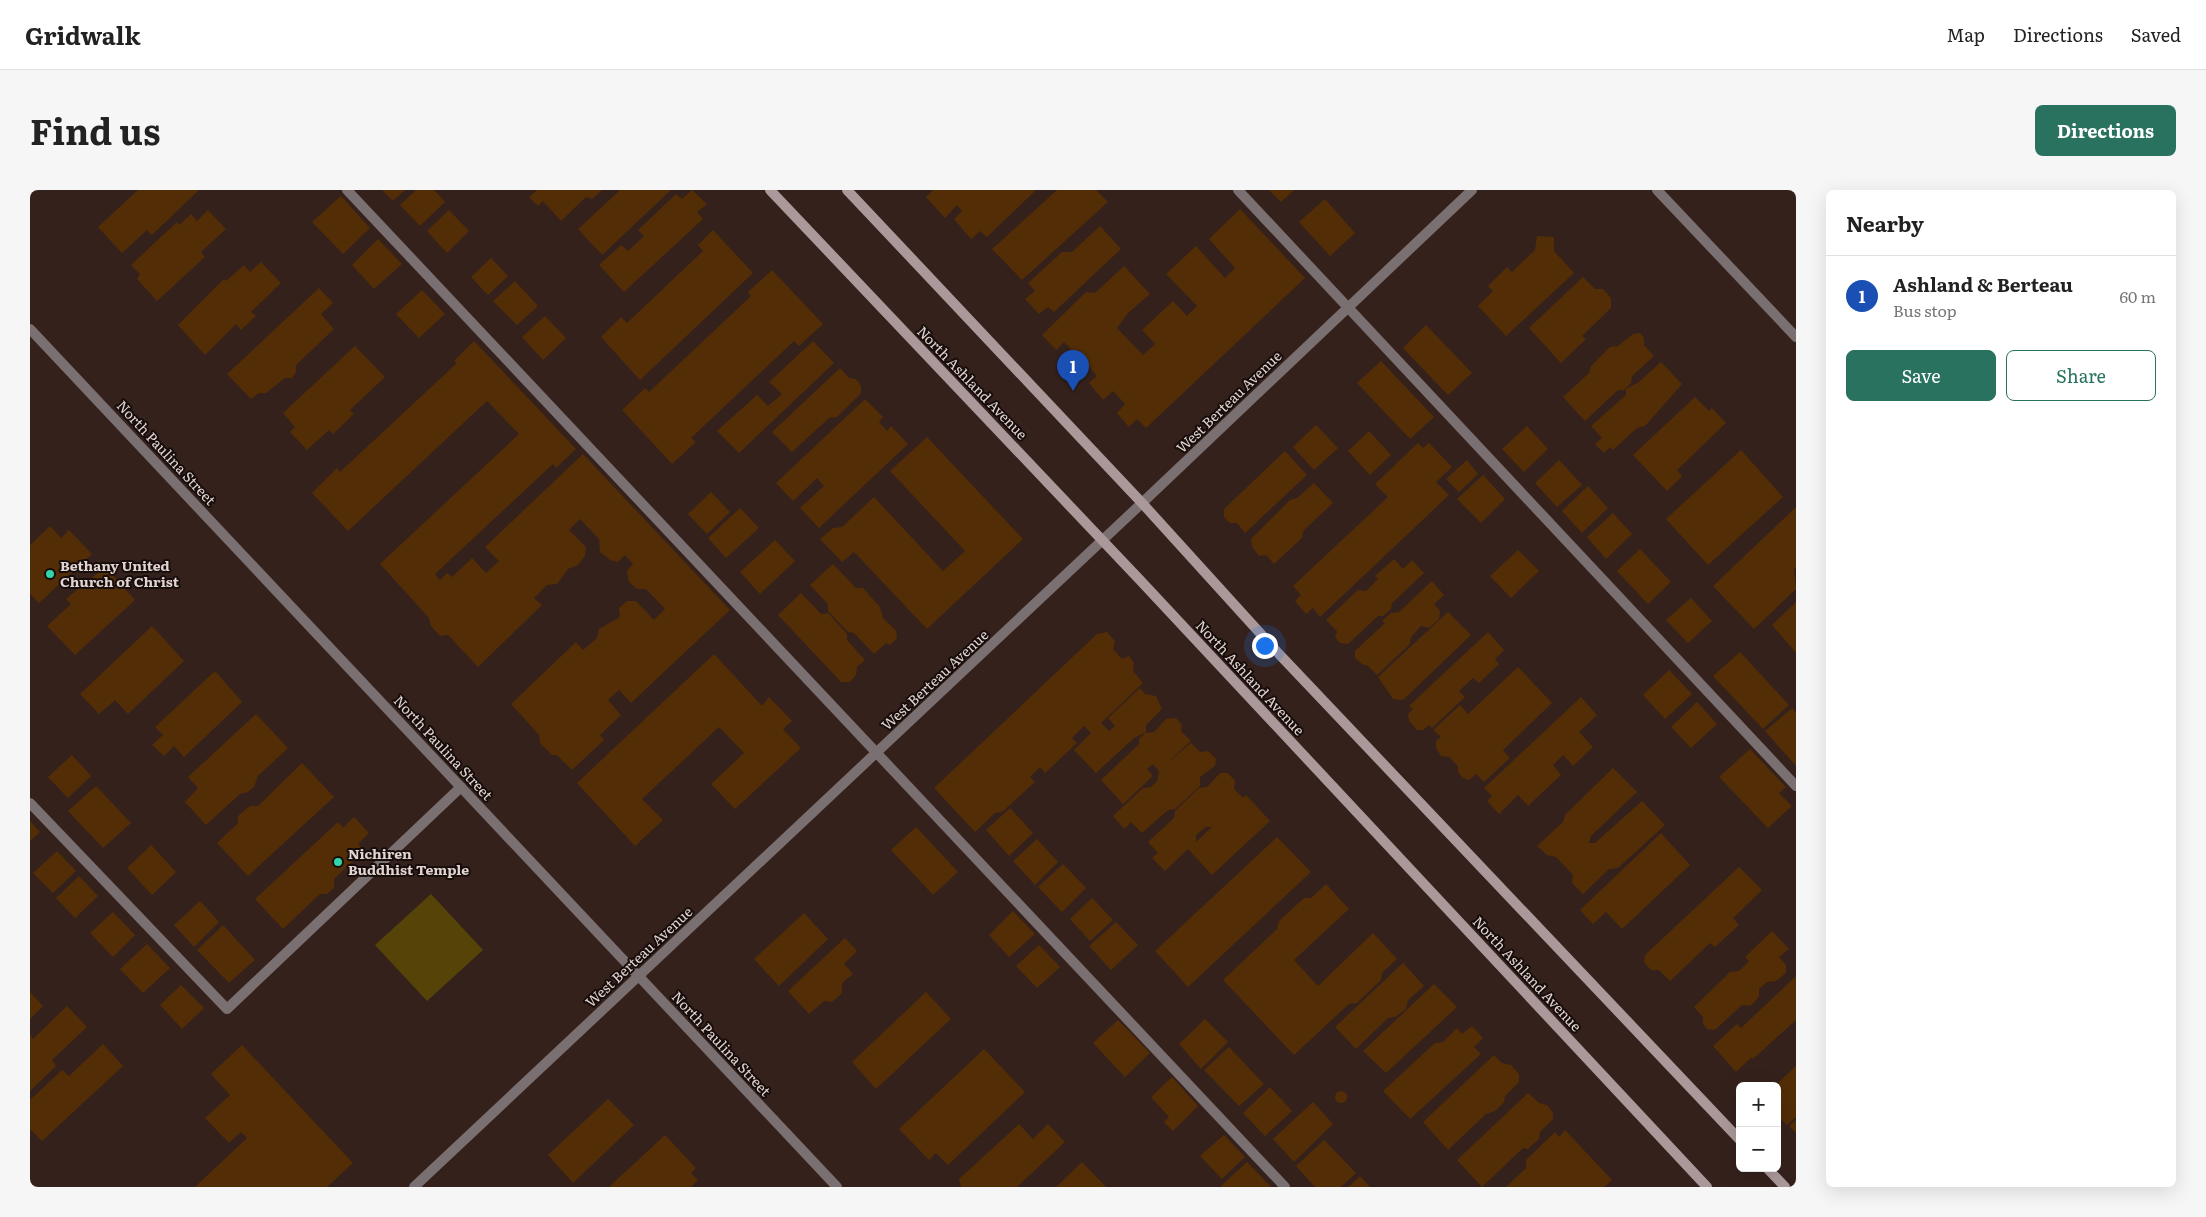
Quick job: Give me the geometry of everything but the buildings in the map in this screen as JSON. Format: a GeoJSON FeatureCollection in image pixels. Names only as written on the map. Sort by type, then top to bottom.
{"type":"FeatureCollection","features":[{"type":"Feature","properties":{"kind":"main road","name":"North Ashland Avenue"},"geometry":{"type":"LineString","coordinates":[[770,190],[1103,540],[1707,1187]]}},
{"type":"Feature","properties":{"kind":"main road"},"geometry":{"type":"LineString","coordinates":[[847,190],[1142,503],[1279,654],[1736,1136]]}},
{"type":"Feature","properties":{"kind":"main road"},"geometry":{"type":"LineString","coordinates":[[1771,1172],[1784,1187]]}},
{"type":"Feature","properties":{"kind":"street"},"geometry":{"type":"LineString","coordinates":[[348,190],[1285,1187]]}},
{"type":"Feature","properties":{"kind":"street"},"geometry":{"type":"LineString","coordinates":[[1238,190],[1796,786]]}},
{"type":"Feature","properties":{"kind":"street","name":"West Berteau Avenue"},"geometry":{"type":"LineString","coordinates":[[414,1187],[877,753],[1472,190]]}},
{"type":"Feature","properties":{"kind":"street"},"geometry":{"type":"LineString","coordinates":[[1657,190],[1796,337]]}},
{"type":"Feature","properties":{"kind":"street","name":"North Paulina Street"},"geometry":{"type":"LineString","coordinates":[[30,329],[837,1187]]}},
{"type":"Feature","properties":{"kind":"street"},"geometry":{"type":"LineString","coordinates":[[30,803],[226,1009],[461,787]]}},
{"type":"Feature","properties":{"kind":"shaded area"},"geometry":{"type":"Polygon","coordinates":[[[431,894],[483,950],[427,1001],[375,945],[431,894]]]}},
{"type":"Feature","properties":{"kind":"place","name":"Ashland & Berteau"},"geometry":{"type":"Point","coordinates":[1073,391]}},
{"type":"Feature","properties":{"kind":"place","name":"Bethany United Church of Christ"},"geometry":{"type":"Point","coordinates":[50,574]}},
{"type":"Feature","properties":{"kind":"place","name":"Nichiren Buddhist Temple"},"geometry":{"type":"Point","coordinates":[338,862]}}]}
